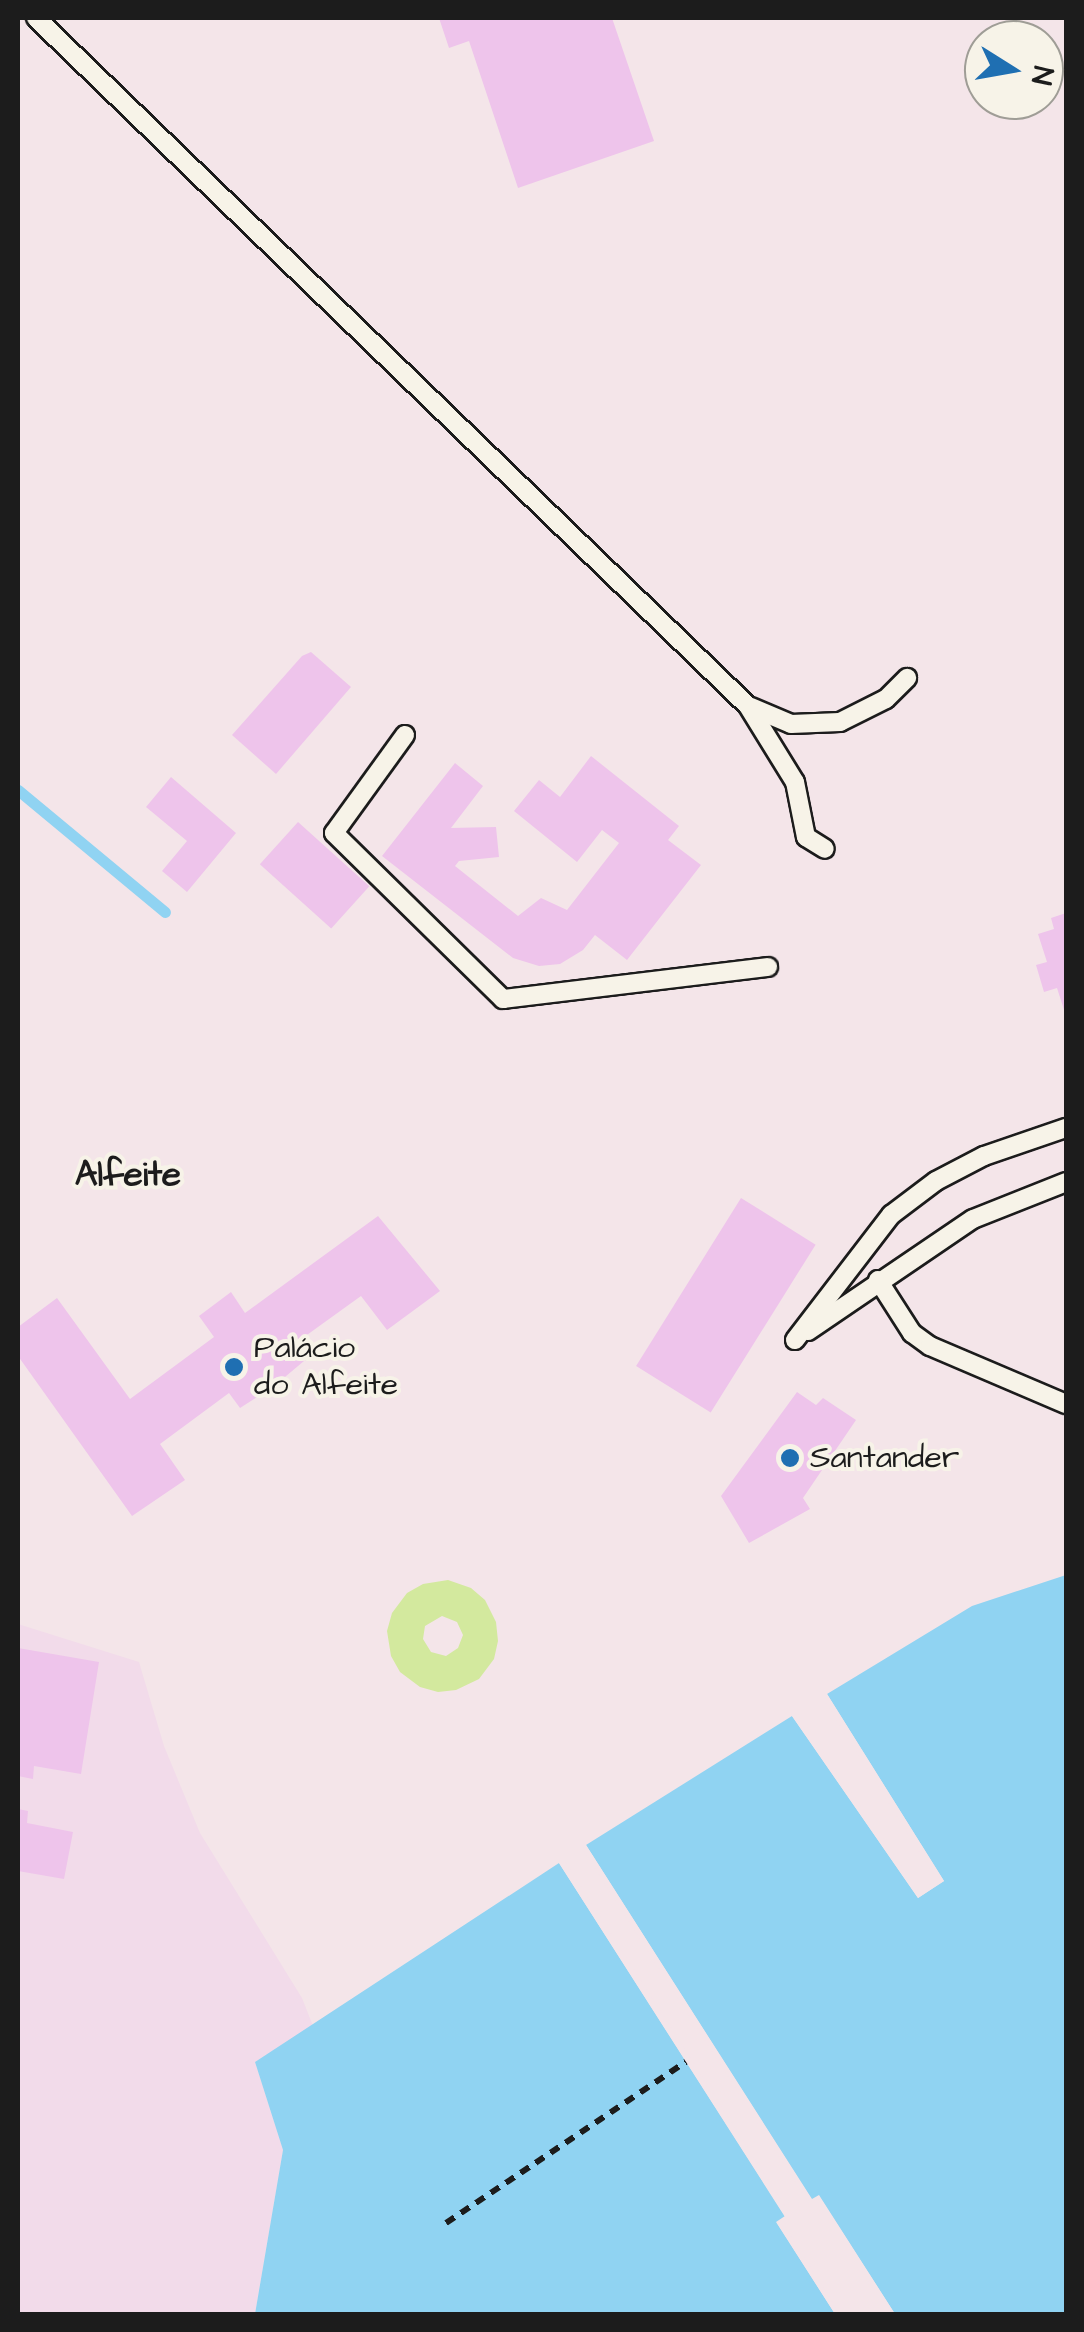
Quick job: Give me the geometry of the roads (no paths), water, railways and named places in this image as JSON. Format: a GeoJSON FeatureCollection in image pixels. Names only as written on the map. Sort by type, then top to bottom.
{"type":"FeatureCollection","features":[{"type":"Feature","properties":{"kind":"lane"},"geometry":{"type":"LineString","coordinates":[[36,18],[748,706],[784,757],[795,782],[806,837],[825,849]]}},
{"type":"Feature","properties":{"kind":"lane"},"geometry":{"type":"LineString","coordinates":[[748,706],[792,724],[818,726],[862,714],[908,678]]}},
{"type":"Feature","properties":{"kind":"lane"},"geometry":{"type":"LineString","coordinates":[[405,734],[334,833],[503,998],[768,967]]}},
{"type":"Feature","properties":{"kind":"lane"},"geometry":{"type":"LineString","coordinates":[[1066,1128],[984,1156],[936,1181],[891,1215],[795,1340],[973,1219],[1066,1182]]}},
{"type":"Feature","properties":{"kind":"lane"},"geometry":{"type":"LineString","coordinates":[[878,1280],[912,1333],[930,1346],[1066,1404]]}},
{"type":"Feature","properties":{"kind":"water"},"geometry":{"type":"Polygon","coordinates":[[[1066,1575],[1066,2314],[895,2314],[819,2196],[812,2200],[586,1845],[792,1716],[918,1898],[944,1881],[827,1694],[972,1606],[1066,1575]]]}},
{"type":"Feature","properties":{"kind":"water"},"geometry":{"type":"Polygon","coordinates":[[[559,1863],[785,2217],[777,2223],[835,2314],[255,2314],[283,2150],[255,2062],[559,1863]]]}},
{"type":"Feature","properties":{"kind":"waterway"},"geometry":{"type":"LineString","coordinates":[[18,790],[165,912]]}},
{"type":"Feature","properties":{"kind":"place","name":"Palácio do Alfeite"},"geometry":{"type":"Point","coordinates":[234,1367]}},
{"type":"Feature","properties":{"kind":"place","name":"Santander"},"geometry":{"type":"Point","coordinates":[790,1458]}},
{"type":"Feature","properties":{"kind":"district","name":"Alfeite"},"geometry":{"type":"Point","coordinates":[128,1175]}}]}
